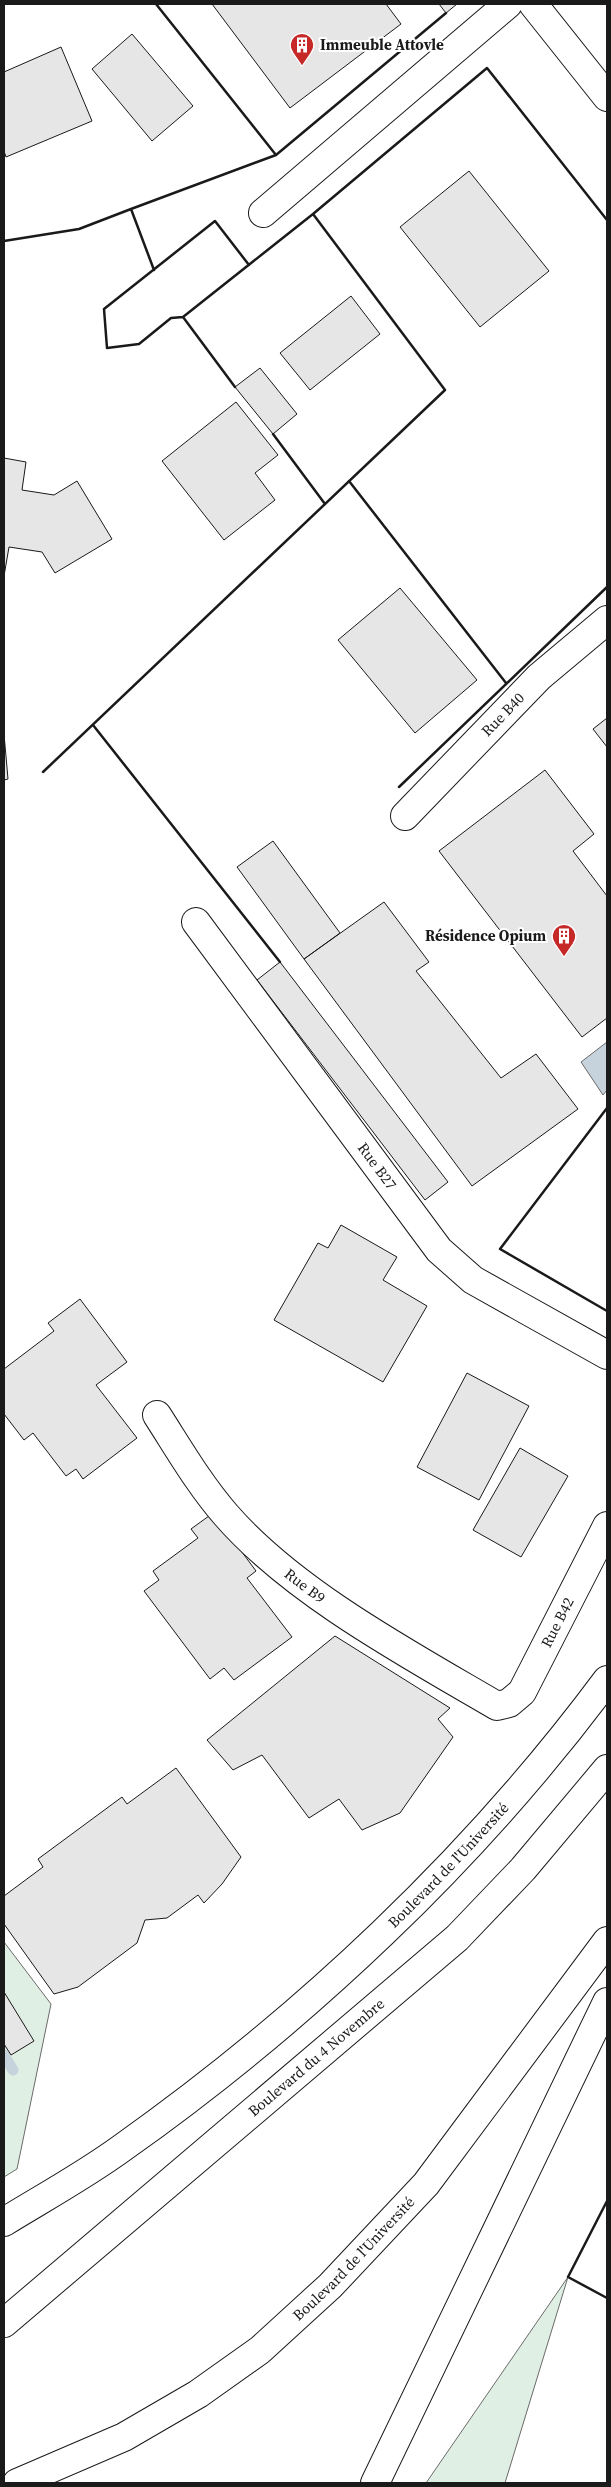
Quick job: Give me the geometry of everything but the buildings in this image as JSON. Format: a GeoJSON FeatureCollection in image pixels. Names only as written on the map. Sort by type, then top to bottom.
{"type":"FeatureCollection","features":[{"type":"Feature","properties":{"kind":"main road"},"geometry":{"type":"LineString","coordinates":[[263,213],[508,4]]}},
{"type":"Feature","properties":{"kind":"main road"},"geometry":{"type":"LineString","coordinates":[[533,4],[607,97]]}},
{"type":"Feature","properties":{"kind":"main road","name":"Rue B40"},"geometry":{"type":"LineString","coordinates":[[406,816],[539,677],[607,620]]}},
{"type":"Feature","properties":{"kind":"main road","name":"Rue B27"},"geometry":{"type":"LineString","coordinates":[[196,922],[439,1250],[473,1280],[607,1355]]}},
{"type":"Feature","properties":{"kind":"main road","name":"Rue B9"},"geometry":{"type":"LineString","coordinates":[[157,1415],[192,1470],[225,1514],[260,1550],[322,1598],[426,1665],[497,1706]]}},
{"type":"Feature","properties":{"kind":"main road","name":"Rue B42"},"geometry":{"type":"LineString","coordinates":[[497,1706],[509,1703],[522,1692],[607,1526]]}},
{"type":"Feature","properties":{"kind":"main road","name":"Boulevard de l'Université"},"geometry":{"type":"LineString","coordinates":[[4,2222],[121,2149],[217,2077],[321,1991],[481,1832],[550,1754],[607,1680]]}},
{"type":"Feature","properties":{"kind":"main road","name":"Boulevard du 4 Novembre"},"geometry":{"type":"LineString","coordinates":[[4,2323],[457,1938],[523,1869],[607,1769]]}},
{"type":"Feature","properties":{"kind":"main road","name":"Boulevard de l'Université"},"geometry":{"type":"LineString","coordinates":[[17,2483],[124,2437],[198,2394],[260,2350],[330,2286],[426,2184],[607,1941]]}},
{"type":"Feature","properties":{"kind":"main road"},"geometry":{"type":"LineString","coordinates":[[375,2483],[607,2002]]}},
{"type":"Feature","properties":{"kind":"green space"},"geometry":{"type":"Polygon","coordinates":[[[4,1942],[51,2004],[17,2169],[4,2177],[4,1942]]]}},
{"type":"Feature","properties":{"kind":"green space"},"geometry":{"type":"Polygon","coordinates":[[[568,2277],[505,2483],[426,2483],[568,2277]]]}},
{"type":"Feature","properties":{"kind":"shaded area"},"geometry":{"type":"Polygon","coordinates":[[[607,1042],[607,1090],[603,1095],[581,1062],[607,1042]]]}},
{"type":"Feature","properties":{"kind":"waterway"},"geometry":{"type":"LineString","coordinates":[[4,2055],[13,2070]]}},
{"type":"Feature","properties":{"kind":"wall"},"geometry":{"type":"LineString","coordinates":[[156,4],[276,155]]}},
{"type":"Feature","properties":{"kind":"wall"},"geometry":{"type":"LineString","coordinates":[[154,270],[131,209],[276,155],[446,13]]}},
{"type":"Feature","properties":{"kind":"wall"},"geometry":{"type":"LineString","coordinates":[[235,387],[183,317],[313,214],[487,68],[607,220]]}},
{"type":"Feature","properties":{"kind":"wall"},"geometry":{"type":"LineString","coordinates":[[4,241],[79,229],[131,209]]}},
{"type":"Feature","properties":{"kind":"wall"},"geometry":{"type":"LineString","coordinates":[[43,772],[445,390],[313,214]]}},
{"type":"Feature","properties":{"kind":"wall"},"geometry":{"type":"LineString","coordinates":[[183,317],[171,318],[139,344],[107,348],[104,309],[215,221],[249,265]]}},
{"type":"Feature","properties":{"kind":"wall"},"geometry":{"type":"LineString","coordinates":[[273,434],[325,504]]}},
{"type":"Feature","properties":{"kind":"wall"},"geometry":{"type":"LineString","coordinates":[[349,481],[506,683]]}},
{"type":"Feature","properties":{"kind":"wall"},"geometry":{"type":"LineString","coordinates":[[399,787],[607,587]]}},
{"type":"Feature","properties":{"kind":"wall"},"geometry":{"type":"LineString","coordinates":[[93,725],[280,962]]}},
{"type":"Feature","properties":{"kind":"wall"},"geometry":{"type":"LineString","coordinates":[[607,1108],[500,1249],[607,1311]]}},
{"type":"Feature","properties":{"kind":"wall"},"geometry":{"type":"LineString","coordinates":[[607,2201],[568,2277],[607,2298]]}},
{"type":"Feature","properties":{"kind":"place","name":"Immeuble Attovle"},"geometry":{"type":"Point","coordinates":[302,66]}},
{"type":"Feature","properties":{"kind":"place","name":"Résidence Opium"},"geometry":{"type":"Point","coordinates":[564,957]}}]}
